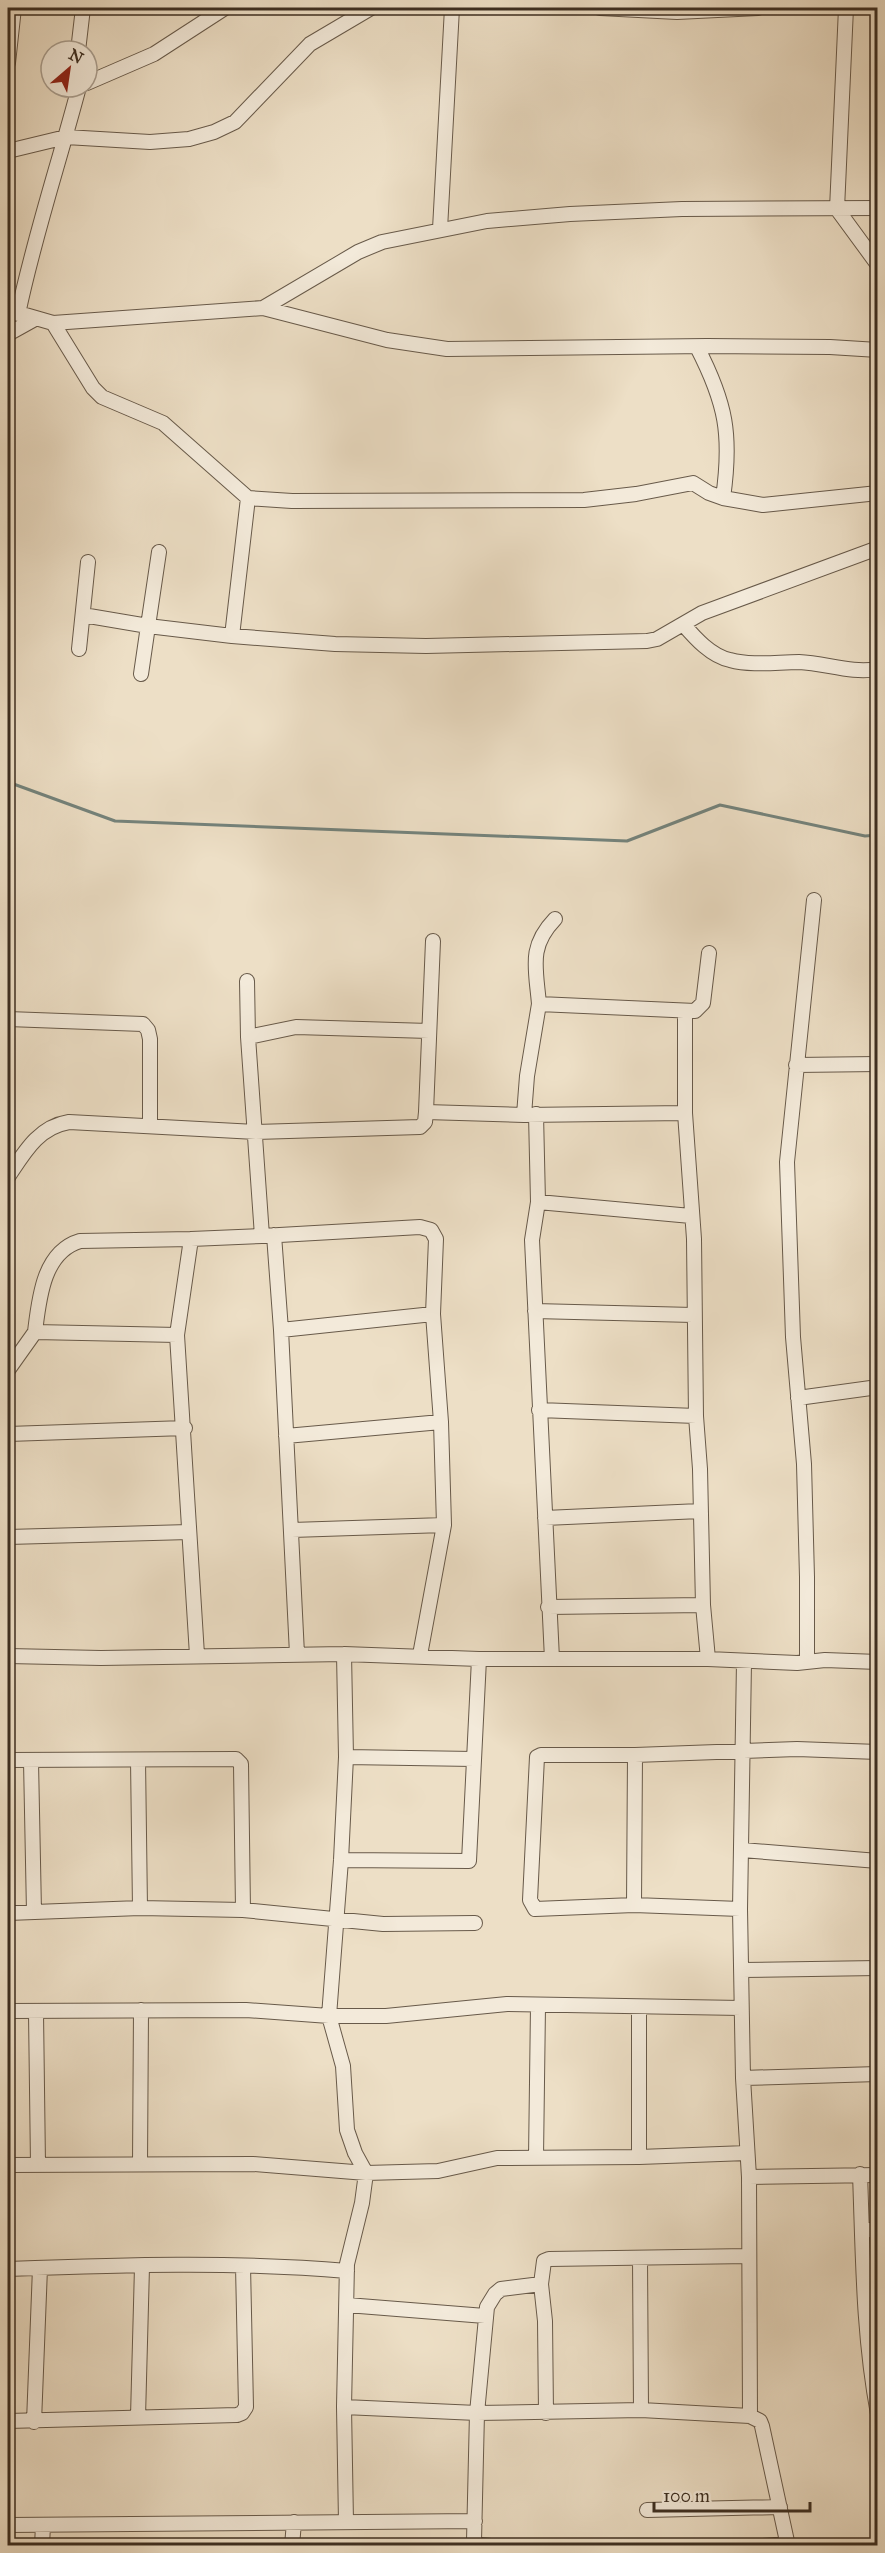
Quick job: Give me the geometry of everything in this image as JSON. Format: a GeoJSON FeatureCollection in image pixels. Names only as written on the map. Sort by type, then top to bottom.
{"type":"FeatureCollection","features":[{"type":"Feature","properties":{"kind":"street"},"geometry":{"type":"LineString","coordinates":[[8,63],[14,8]]}},
{"type":"Feature","properties":{"kind":"street"},"geometry":{"type":"LineString","coordinates":[[79,39],[83,8]]}},
{"type":"Feature","properties":{"kind":"street"},"geometry":{"type":"LineString","coordinates":[[99,78],[154,54],[225,8]]}},
{"type":"Feature","properties":{"kind":"street"},"geometry":{"type":"LineString","coordinates":[[8,146],[8,151],[66,137],[150,142],[189,139],[214,132],[234,122],[310,44],[371,8]]}},
{"type":"Feature","properties":{"kind":"street"},"geometry":{"type":"LineString","coordinates":[[440,229],[452,8]]}},
{"type":"Feature","properties":{"kind":"street"},"geometry":{"type":"LineString","coordinates":[[600,8],[677,12],[758,8]]}},
{"type":"Feature","properties":{"kind":"street"},"geometry":{"type":"LineString","coordinates":[[846,8],[837,209],[878,264]]}},
{"type":"Feature","properties":{"kind":"street"},"geometry":{"type":"LineString","coordinates":[[76,99],[13,312],[35,319],[53,323],[263,308],[387,340],[447,349],[830,347],[878,350]]}},
{"type":"Feature","properties":{"kind":"street"},"geometry":{"type":"LineString","coordinates":[[263,308],[358,252],[382,242],[487,221],[570,214],[682,209],[878,208]]}},
{"type":"Feature","properties":{"kind":"street"},"geometry":{"type":"LineString","coordinates":[[8,334],[35,319]]}},
{"type":"Feature","properties":{"kind":"street"},"geometry":{"type":"LineString","coordinates":[[53,323],[93,388],[102,397],[163,423],[248,498],[292,501],[576,500],[636,494],[693,483],[723,498],[763,505],[878,493]]}},
{"type":"Feature","properties":{"kind":"street"},"geometry":{"type":"LineString","coordinates":[[697,347],[715,382],[724,411],[728,443],[723,498]]}},
{"type":"Feature","properties":{"kind":"street"},"geometry":{"type":"LineString","coordinates":[[232,636],[248,498]]}},
{"type":"Feature","properties":{"kind":"street"},"geometry":{"type":"LineString","coordinates":[[84,615],[148,626],[299,642],[426,646],[647,641],[657,639],[709,610],[878,549]]}},
{"type":"Feature","properties":{"kind":"street"},"geometry":{"type":"LineString","coordinates":[[141,674],[159,552]]}},
{"type":"Feature","properties":{"kind":"street"},"geometry":{"type":"LineString","coordinates":[[79,649],[88,562]]}},
{"type":"Feature","properties":{"kind":"street"},"geometry":{"type":"LineString","coordinates":[[683,624],[697,641],[728,660],[753,663],[801,662],[850,670],[878,669]]}},
{"type":"Feature","properties":{"kind":"street"},"geometry":{"type":"LineString","coordinates":[[807,1662],[805,1486],[789,1247],[787,1162],[814,900]]}},
{"type":"Feature","properties":{"kind":"street"},"geometry":{"type":"LineString","coordinates":[[552,1659],[532,1240],[538,1202],[526,1076],[539,1004],[536,951],[541,935],[555,919]]}},
{"type":"Feature","properties":{"kind":"street"},"geometry":{"type":"LineString","coordinates":[[8,1177],[34,1140],[59,1124],[150,1125],[256,1132],[422,1126],[426,1112],[433,940]]}},
{"type":"Feature","properties":{"kind":"street"},"geometry":{"type":"LineString","coordinates":[[539,1004],[695,1011],[702,1006],[709,953]]}},
{"type":"Feature","properties":{"kind":"street"},"geometry":{"type":"LineString","coordinates":[[247,981],[248,1037],[256,1132],[281,1330],[297,1654]]}},
{"type":"Feature","properties":{"kind":"street"},"geometry":{"type":"LineString","coordinates":[[685,1012],[685,1113],[694,1239],[693,1315],[696,1416],[700,1469],[703,1605],[708,1659]]}},
{"type":"Feature","properties":{"kind":"street"},"geometry":{"type":"LineString","coordinates":[[8,1019],[143,1024],[148,1030],[150,1039],[150,1125]]}},
{"type":"Feature","properties":{"kind":"street"},"geometry":{"type":"LineString","coordinates":[[248,1037],[296,1027],[429,1031]]}},
{"type":"Feature","properties":{"kind":"street"},"geometry":{"type":"LineString","coordinates":[[796,1065],[878,1064]]}},
{"type":"Feature","properties":{"kind":"street"},"geometry":{"type":"LineString","coordinates":[[426,1112],[685,1113]]}},
{"type":"Feature","properties":{"kind":"street"},"geometry":{"type":"LineString","coordinates":[[538,1202],[691,1216]]}},
{"type":"Feature","properties":{"kind":"street"},"geometry":{"type":"LineString","coordinates":[[8,1370],[35,1332],[39,1297],[56,1257],[70,1244],[80,1240],[191,1239],[420,1227],[431,1230],[436,1239],[433,1314],[441,1422],[444,1525],[420,1655]]}},
{"type":"Feature","properties":{"kind":"street"},"geometry":{"type":"LineString","coordinates":[[191,1239],[177,1335],[185,1428],[197,1655]]}},
{"type":"Feature","properties":{"kind":"street"},"geometry":{"type":"LineString","coordinates":[[535,1311],[693,1315]]}},
{"type":"Feature","properties":{"kind":"street"},"geometry":{"type":"LineString","coordinates":[[281,1330],[433,1314]]}},
{"type":"Feature","properties":{"kind":"street"},"geometry":{"type":"LineString","coordinates":[[35,1332],[177,1335]]}},
{"type":"Feature","properties":{"kind":"street"},"geometry":{"type":"LineString","coordinates":[[798,1398],[878,1387]]}},
{"type":"Feature","properties":{"kind":"street"},"geometry":{"type":"LineString","coordinates":[[539,1410],[696,1416]]}},
{"type":"Feature","properties":{"kind":"street"},"geometry":{"type":"LineString","coordinates":[[286,1436],[441,1422]]}},
{"type":"Feature","properties":{"kind":"street"},"geometry":{"type":"LineString","coordinates":[[8,1434],[185,1428]]}},
{"type":"Feature","properties":{"kind":"street"},"geometry":{"type":"LineString","coordinates":[[545,1518],[700,1510]]}},
{"type":"Feature","properties":{"kind":"street"},"geometry":{"type":"LineString","coordinates":[[292,1530],[444,1525]]}},
{"type":"Feature","properties":{"kind":"street"},"geometry":{"type":"LineString","coordinates":[[8,1537],[189,1532]]}},
{"type":"Feature","properties":{"kind":"street"},"geometry":{"type":"LineString","coordinates":[[548,1607],[703,1605]]}},
{"type":"Feature","properties":{"kind":"street"},"geometry":{"type":"LineString","coordinates":[[8,1656],[101,1658],[344,1654],[420,1655],[479,1659],[878,1662]]}},
{"type":"Feature","properties":{"kind":"street"},"geometry":{"type":"LineString","coordinates":[[344,1654],[346,1758],[329,2016],[343,2066],[347,2130],[355,2153],[366,2173],[347,2271],[344,2407],[346,2522]]}},
{"type":"Feature","properties":{"kind":"street"},"geometry":{"type":"LineString","coordinates":[[341,1860],[469,1861],[479,1659]]}},
{"type":"Feature","properties":{"kind":"street"},"geometry":{"type":"LineString","coordinates":[[744,1662],[740,1909],[743,2078],[749,2177],[750,2416]]}},
{"type":"Feature","properties":{"kind":"street"},"geometry":{"type":"LineString","coordinates":[[740,1909],[634,1905],[535,1909],[530,1900],[537,1757],[541,1755],[634,1755],[797,1749],[878,1752]]}},
{"type":"Feature","properties":{"kind":"street"},"geometry":{"type":"LineString","coordinates":[[634,1755],[634,1905]]}},
{"type":"Feature","properties":{"kind":"street"},"geometry":{"type":"LineString","coordinates":[[346,1758],[474,1759]]}},
{"type":"Feature","properties":{"kind":"street"},"geometry":{"type":"LineString","coordinates":[[8,1760],[236,1759],[241,1764],[243,1910]]}},
{"type":"Feature","properties":{"kind":"street"},"geometry":{"type":"LineString","coordinates":[[138,1760],[140,1908]]}},
{"type":"Feature","properties":{"kind":"street"},"geometry":{"type":"LineString","coordinates":[[32,1761],[34,1912]]}},
{"type":"Feature","properties":{"kind":"street"},"geometry":{"type":"LineString","coordinates":[[742,1850],[878,1862]]}},
{"type":"Feature","properties":{"kind":"street"},"geometry":{"type":"LineString","coordinates":[[8,1912],[140,1908],[243,1910],[383,1924],[475,1923]]}},
{"type":"Feature","properties":{"kind":"street"},"geometry":{"type":"LineString","coordinates":[[742,1970],[878,1968]]}},
{"type":"Feature","properties":{"kind":"street"},"geometry":{"type":"LineString","coordinates":[[8,2012],[246,2010],[329,2016],[428,2014],[507,2004],[741,2008]]}},
{"type":"Feature","properties":{"kind":"street"},"geometry":{"type":"LineString","coordinates":[[536,2158],[538,2006]]}},
{"type":"Feature","properties":{"kind":"street"},"geometry":{"type":"LineString","coordinates":[[639,2007],[639,2157]]}},
{"type":"Feature","properties":{"kind":"street"},"geometry":{"type":"LineString","coordinates":[[140,2164],[141,2010]]}},
{"type":"Feature","properties":{"kind":"street"},"geometry":{"type":"LineString","coordinates":[[36,2012],[38,2165]]}},
{"type":"Feature","properties":{"kind":"street"},"geometry":{"type":"LineString","coordinates":[[743,2078],[878,2074]]}},
{"type":"Feature","properties":{"kind":"street"},"geometry":{"type":"LineString","coordinates":[[8,2165],[253,2164],[366,2173],[438,2171],[497,2158],[639,2157],[747,2153]]}},
{"type":"Feature","properties":{"kind":"street"},"geometry":{"type":"LineString","coordinates":[[860,2174],[862,2229],[872,2321],[871,2378],[878,2414]]}},
{"type":"Feature","properties":{"kind":"street"},"geometry":{"type":"LineString","coordinates":[[749,2177],[878,2175]]}},
{"type":"Feature","properties":{"kind":"street"},"geometry":{"type":"LineString","coordinates":[[862,2229],[878,2231]]}},
{"type":"Feature","properties":{"kind":"street"},"geometry":{"type":"LineString","coordinates":[[546,2413],[545,2321],[541,2284],[542,2266],[549,2259],[749,2256]]}},
{"type":"Feature","properties":{"kind":"street"},"geometry":{"type":"LineString","coordinates":[[640,2258],[641,2410]]}},
{"type":"Feature","properties":{"kind":"street"},"geometry":{"type":"LineString","coordinates":[[8,2421],[34,2422],[242,2413],[246,2407],[243,2266]]}},
{"type":"Feature","properties":{"kind":"street"},"geometry":{"type":"LineString","coordinates":[[8,2269],[292,2266],[347,2271]]}},
{"type":"Feature","properties":{"kind":"street"},"geometry":{"type":"LineString","coordinates":[[138,2417],[142,2267]]}},
{"type":"Feature","properties":{"kind":"street"},"geometry":{"type":"LineString","coordinates":[[34,2422],[40,2268]]}},
{"type":"Feature","properties":{"kind":"street"},"geometry":{"type":"LineString","coordinates":[[491,2546],[480,2545],[474,2541],[477,2413],[485,2316],[491,2300],[501,2289],[541,2284]]}},
{"type":"Feature","properties":{"kind":"street"},"geometry":{"type":"LineString","coordinates":[[346,2305],[485,2316]]}},
{"type":"Feature","properties":{"kind":"street"},"geometry":{"type":"LineString","coordinates":[[344,2407],[477,2413],[641,2410],[750,2416],[760,2421],[762,2426],[788,2545],[761,2546]]}},
{"type":"Feature","properties":{"kind":"street"},"geometry":{"type":"LineString","coordinates":[[647,2510],[780,2507]]}},
{"type":"Feature","properties":{"kind":"street"},"geometry":{"type":"LineString","coordinates":[[8,2525],[475,2521]]}},
{"type":"Feature","properties":{"kind":"street"},"geometry":{"type":"LineString","coordinates":[[292,2546],[294,2522]]}},
{"type":"Feature","properties":{"kind":"street"},"geometry":{"type":"LineString","coordinates":[[42,2546],[43,2525]]}},
{"type":"Feature","properties":{"kind":"waterway"},"geometry":{"type":"LineString","coordinates":[[8,782],[115,821],[627,841],[720,805],[865,836],[878,835]]}}]}
